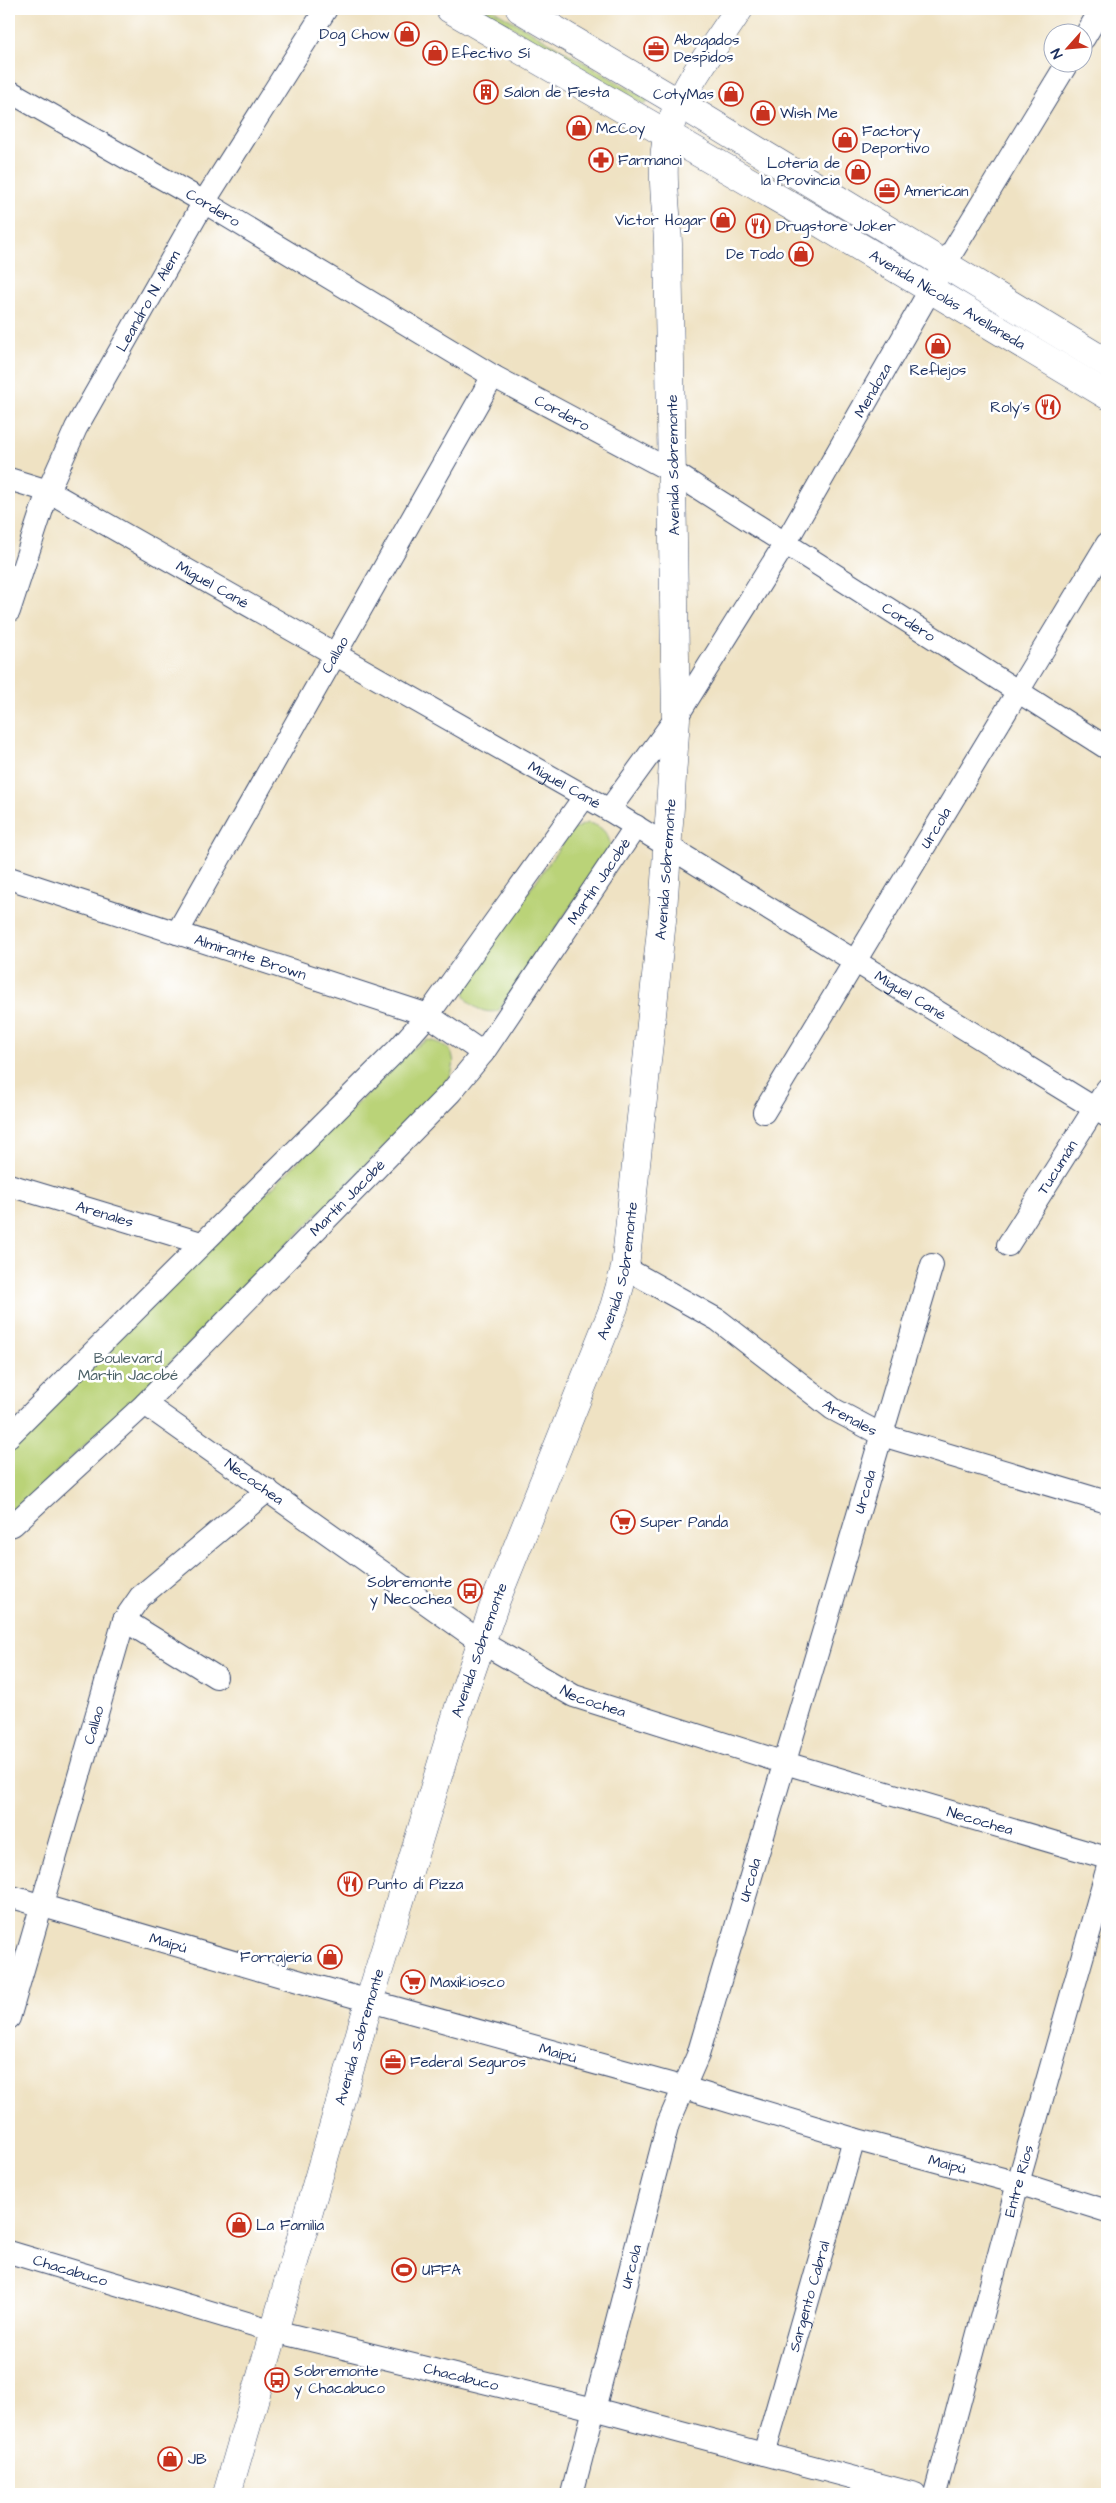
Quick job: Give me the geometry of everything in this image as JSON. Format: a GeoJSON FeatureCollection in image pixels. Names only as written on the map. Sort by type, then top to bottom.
{"type":"FeatureCollection","features":[{"type":"Feature","properties":{"kind":"main road","name":"Avenida Nicolás Avellaneda"},"geometry":{"type":"LineString","coordinates":[[450,9],[930,289],[1107,395]]}},
{"type":"Feature","properties":{"kind":"main road","name":"Avenida Nicolás Avellaneda"},"geometry":{"type":"LineString","coordinates":[[520,9],[679,102],[1107,363]]}},
{"type":"Feature","properties":{"kind":"main road","name":"Avenida Sobremonte"},"geometry":{"type":"LineString","coordinates":[[227,2494],[370,1999],[481,1642],[496,1600],[614,1307],[625,1268],[668,846],[676,718],[673,472],[665,173],[667,135],[679,102],[739,9]]}},
{"type":"Feature","properties":{"kind":"street","name":"Leandro N. Alem"},"geometry":{"type":"LineString","coordinates":[[9,611],[48,490],[76,428],[204,202],[326,9]]}},
{"type":"Feature","properties":{"kind":"street"},"geometry":{"type":"LineString","coordinates":[[1094,22],[1102,9]]}},
{"type":"Feature","properties":{"kind":"street","name":"Mendoza"},"geometry":{"type":"LineString","coordinates":[[676,718],[786,542],[944,264],[1062,72]]}},
{"type":"Feature","properties":{"kind":"street","name":"Cordero"},"geometry":{"type":"LineString","coordinates":[[9,91],[204,202],[493,376],[673,472],[786,542],[1107,748]]}},
{"type":"Feature","properties":{"kind":"street","name":"Callao"},"geometry":{"type":"LineString","coordinates":[[178,933],[493,376]]}},
{"type":"Feature","properties":{"kind":"street","name":"Miguel Cané"},"geometry":{"type":"LineString","coordinates":[[9,479],[48,490],[610,810],[1101,1112]]}},
{"type":"Feature","properties":{"kind":"street","name":"Urcola"},"geometry":{"type":"LineString","coordinates":[[764,1112],[1107,544]]}},
{"type":"Feature","properties":{"kind":"street"},"geometry":{"type":"LineString","coordinates":[[610,810],[676,718]]}},
{"type":"Feature","properties":{"kind":"street"},"geometry":{"type":"LineString","coordinates":[[9,1436],[398,1049],[428,1015],[585,796]]}},
{"type":"Feature","properties":{"kind":"street","name":"Martín Jacobé"},"geometry":{"type":"LineString","coordinates":[[9,1526],[13,1525],[145,1404],[451,1092],[483,1053],[636,826]]}},
{"type":"Feature","properties":{"kind":"street","name":"Almirante Brown"},"geometry":{"type":"LineString","coordinates":[[9,878],[428,1015],[483,1053]]}},
{"type":"Feature","properties":{"kind":"street","name":"Tucumán"},"geometry":{"type":"LineString","coordinates":[[1008,1245],[1101,1112],[1107,1089]]}},
{"type":"Feature","properties":{"kind":"street","name":"Arenales"},"geometry":{"type":"LineString","coordinates":[[9,1185],[201,1243]]}},
{"type":"Feature","properties":{"kind":"street","name":"Urcola"},"geometry":{"type":"LineString","coordinates":[[572,2494],[668,2124],[698,2055],[932,1265]]}},
{"type":"Feature","properties":{"kind":"street","name":"Arenales"},"geometry":{"type":"LineString","coordinates":[[625,1268],[718,1320],[833,1409],[882,1435],[1107,1502]]}},
{"type":"Feature","properties":{"kind":"street","name":"Necochea"},"geometry":{"type":"LineString","coordinates":[[145,1404],[481,1642],[574,1696],[785,1763],[1107,1858]]}},
{"type":"Feature","properties":{"kind":"street","name":"Callao"},"geometry":{"type":"LineString","coordinates":[[9,2018],[124,1620],[140,1597],[268,1490]]}},
{"type":"Feature","properties":{"kind":"street"},"geometry":{"type":"LineString","coordinates":[[124,1620],[216,1677]]}},
{"type":"Feature","properties":{"kind":"street","name":"Entre Ríos"},"geometry":{"type":"LineString","coordinates":[[935,2494],[1018,2183],[1107,1870]]}},
{"type":"Feature","properties":{"kind":"street","name":"Maipú"},"geometry":{"type":"LineString","coordinates":[[9,1896],[305,1983],[370,1999],[685,2088],[854,2139],[1018,2183],[1107,2211]]}},
{"type":"Feature","properties":{"kind":"street","name":"Sargento Cabral"},"geometry":{"type":"LineString","coordinates":[[764,2454],[854,2139]]}},
{"type":"Feature","properties":{"kind":"street","name":"Chacabuco"},"geometry":{"type":"LineString","coordinates":[[9,2252],[274,2332],[594,2409],[914,2494]]}},
{"type":"Feature","properties":{"kind":"green space"},"geometry":{"type":"Polygon","coordinates":[[[481,9],[492,9],[648,100],[645,105],[481,9]]]}},
{"type":"Feature","properties":{"kind":"green space"},"geometry":{"type":"Polygon","coordinates":[[[587,823],[604,831],[611,848],[498,1011],[492,1012],[479,1009],[466,997],[463,985],[572,830],[587,823]]]}},
{"type":"Feature","properties":{"kind":"green space","name":"Boulevard Martín Jacobé"},"geometry":{"type":"Polygon","coordinates":[[[428,1040],[445,1046],[453,1056],[453,1070],[445,1085],[147,1386],[9,1516],[9,1448],[412,1049],[428,1040]]]}},
{"type":"Feature","properties":{"kind":"place","name":"Dog Chow"},"geometry":{"type":"Point","coordinates":[407,34]}},
{"type":"Feature","properties":{"kind":"place","name":"Abogados Despidos"},"geometry":{"type":"Point","coordinates":[656,49]}},
{"type":"Feature","properties":{"kind":"place","name":"Efectivo Sí"},"geometry":{"type":"Point","coordinates":[435,53]}},
{"type":"Feature","properties":{"kind":"place","name":"Salon de Fiesta"},"geometry":{"type":"Point","coordinates":[486,92]}},
{"type":"Feature","properties":{"kind":"place","name":"CotyMas"},"geometry":{"type":"Point","coordinates":[731,94]}},
{"type":"Feature","properties":{"kind":"place","name":"Wish Me"},"geometry":{"type":"Point","coordinates":[763,113]}},
{"type":"Feature","properties":{"kind":"place","name":"McCoy"},"geometry":{"type":"Point","coordinates":[579,128]}},
{"type":"Feature","properties":{"kind":"place","name":"Factory Deportivo"},"geometry":{"type":"Point","coordinates":[845,140]}},
{"type":"Feature","properties":{"kind":"place","name":"Farmanoi"},"geometry":{"type":"Point","coordinates":[601,160]}},
{"type":"Feature","properties":{"kind":"place","name":"Lotería de la Provincia"},"geometry":{"type":"Point","coordinates":[858,172]}},
{"type":"Feature","properties":{"kind":"place","name":"American"},"geometry":{"type":"Point","coordinates":[887,191]}},
{"type":"Feature","properties":{"kind":"place","name":"Victor Hogar"},"geometry":{"type":"Point","coordinates":[723,220]}},
{"type":"Feature","properties":{"kind":"place","name":"Drugstore Joker"},"geometry":{"type":"Point","coordinates":[758,226]}},
{"type":"Feature","properties":{"kind":"place","name":"De Todo"},"geometry":{"type":"Point","coordinates":[801,254]}},
{"type":"Feature","properties":{"kind":"place","name":"Reflejos"},"geometry":{"type":"Point","coordinates":[938,346]}},
{"type":"Feature","properties":{"kind":"place","name":"Roly's"},"geometry":{"type":"Point","coordinates":[1048,407]}},
{"type":"Feature","properties":{"kind":"place","name":"Super Panda"},"geometry":{"type":"Point","coordinates":[623,1522]}},
{"type":"Feature","properties":{"kind":"place","name":"Sobremonte y Necochea"},"geometry":{"type":"Point","coordinates":[470,1591]}},
{"type":"Feature","properties":{"kind":"place","name":"Punto di Pizza"},"geometry":{"type":"Point","coordinates":[350,1884]}},
{"type":"Feature","properties":{"kind":"place","name":"Forrajería"},"geometry":{"type":"Point","coordinates":[330,1957]}},
{"type":"Feature","properties":{"kind":"place","name":"Maxikiosco"},"geometry":{"type":"Point","coordinates":[413,1982]}},
{"type":"Feature","properties":{"kind":"place","name":"Federal Seguros"},"geometry":{"type":"Point","coordinates":[393,2062]}},
{"type":"Feature","properties":{"kind":"place","name":"La Familia"},"geometry":{"type":"Point","coordinates":[239,2225]}},
{"type":"Feature","properties":{"kind":"place","name":"UFFA"},"geometry":{"type":"Point","coordinates":[404,2270]}},
{"type":"Feature","properties":{"kind":"place","name":"Sobremonte y Chacabuco"},"geometry":{"type":"Point","coordinates":[277,2380]}},
{"type":"Feature","properties":{"kind":"place","name":"JB"},"geometry":{"type":"Point","coordinates":[170,2459]}}]}
